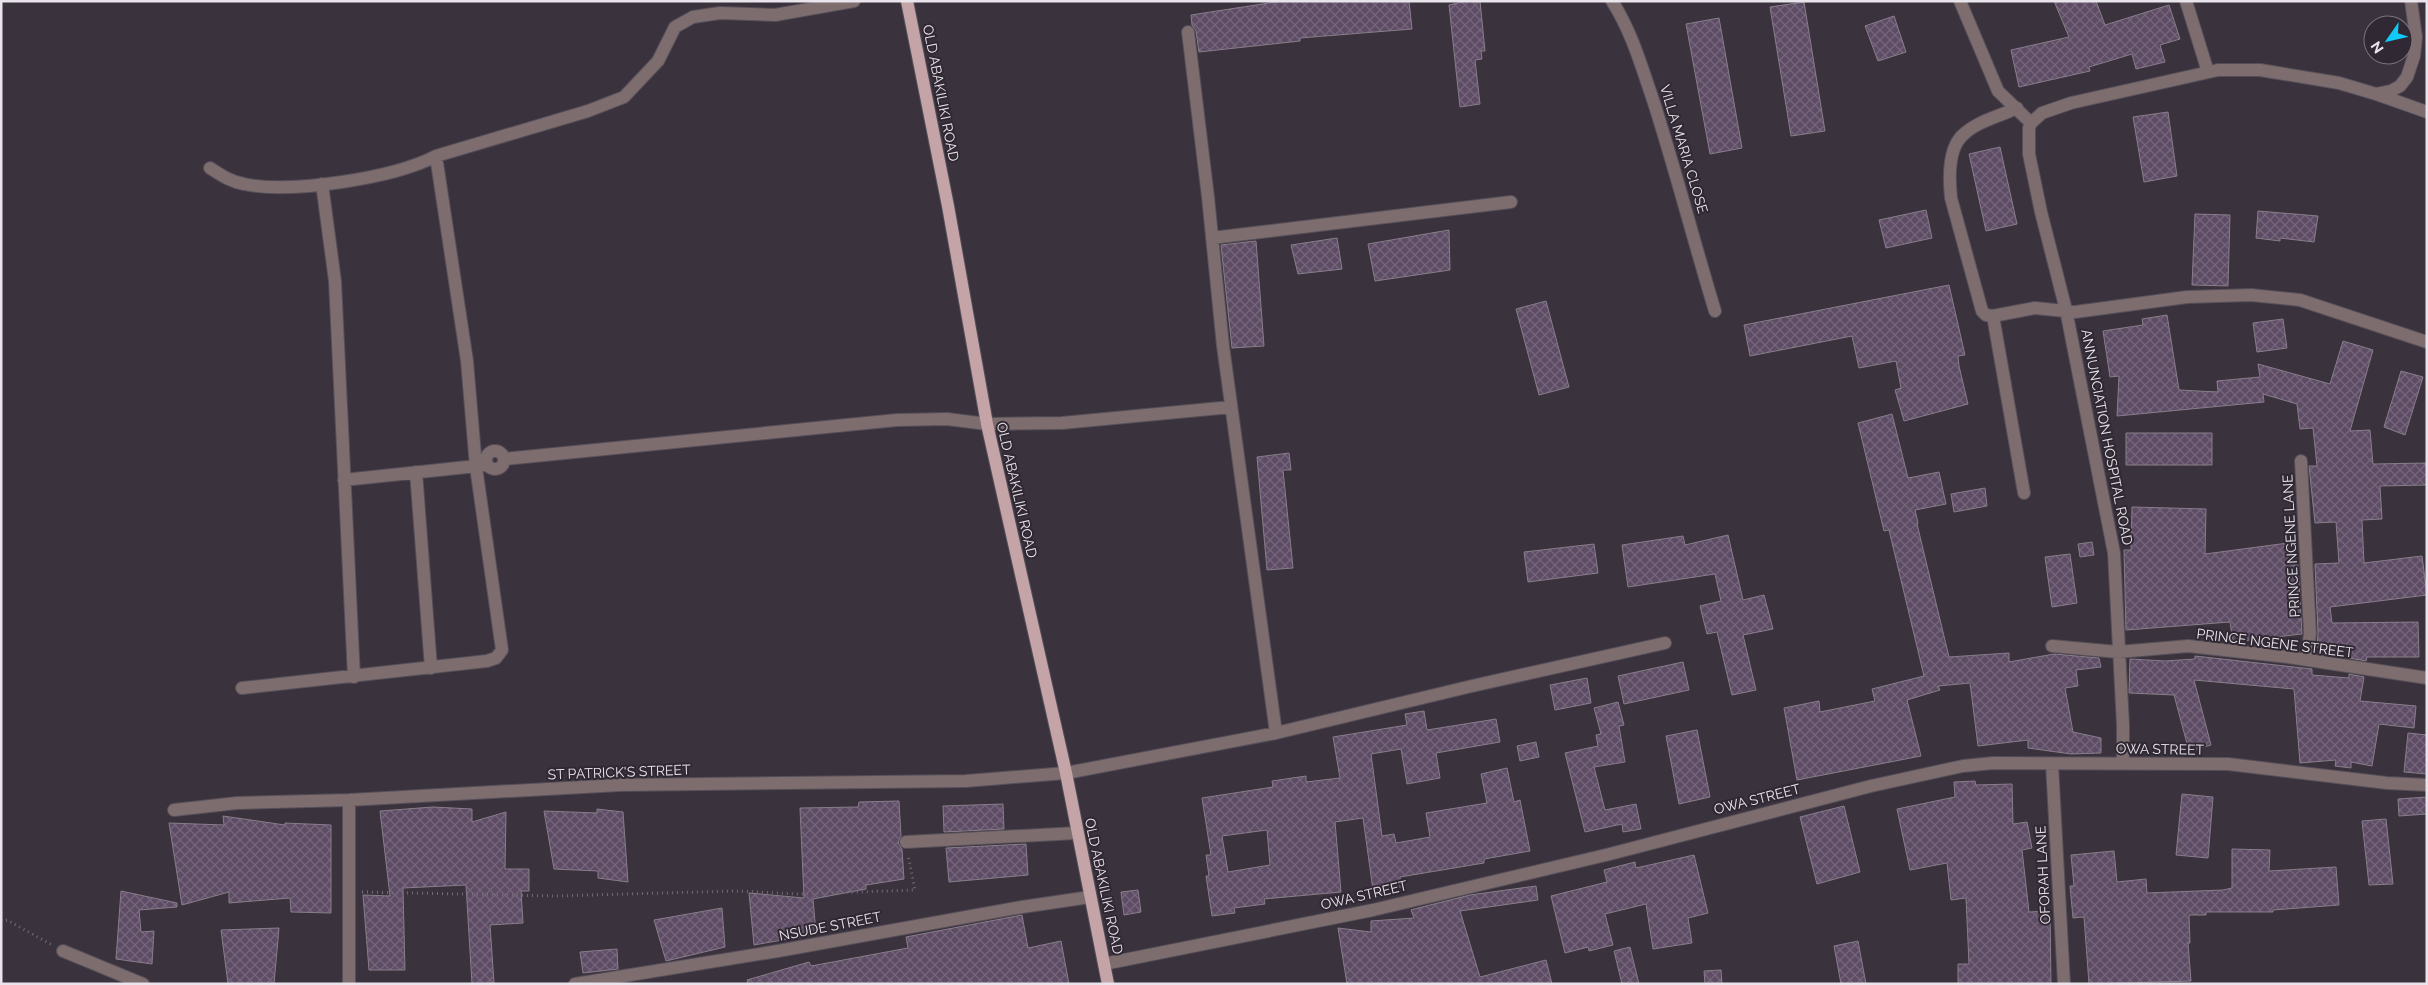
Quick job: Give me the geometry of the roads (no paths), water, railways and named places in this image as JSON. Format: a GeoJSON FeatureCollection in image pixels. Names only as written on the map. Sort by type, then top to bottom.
{"type":"FeatureCollection","features":[{"type":"Feature","properties":{"kind":"main road","name":"OLD ABAKILIKI ROAD"},"geometry":{"type":"LineString","coordinates":[[907,1],[948,206],[987,424],[1066,773],[1108,984]]}},
{"type":"Feature","properties":{"kind":"street"},"geometry":{"type":"LineString","coordinates":[[210,168],[225,178],[244,184],[279,187],[322,184],[418,166],[436,156],[588,111],[624,97],[658,61],[675,27],[693,17],[720,13],[775,15],[854,1]]}},
{"type":"Feature","properties":{"kind":"street","name":"VILLA MARIA CLOSE"},"geometry":{"type":"LineString","coordinates":[[1612,1],[1622,17],[1644,70],[1686,205],[1715,311]]}},
{"type":"Feature","properties":{"kind":"street"},"geometry":{"type":"LineString","coordinates":[[1960,1],[1998,91],[2031,123],[2042,113],[2091,97],[2208,72],[2260,70],[2339,83],[2427,112]]}},
{"type":"Feature","properties":{"kind":"street"},"geometry":{"type":"LineString","coordinates":[[2186,1],[2208,72]]}},
{"type":"Feature","properties":{"kind":"street"},"geometry":{"type":"LineString","coordinates":[[2376,94],[2391,91],[2400,86],[2407,77],[2414,56],[2416,37],[2411,1]]}},
{"type":"Feature","properties":{"kind":"street"},"geometry":{"type":"LineString","coordinates":[[1188,32],[1231,407],[1276,733]]}},
{"type":"Feature","properties":{"kind":"street"},"geometry":{"type":"LineString","coordinates":[[2017,108],[1980,124],[1964,134],[1954,150],[1950,182],[1951,198],[1982,311],[1986,315],[1993,316],[2035,308],[2075,312],[2203,296],[2257,295],[2310,302],[2427,342]]}},
{"type":"Feature","properties":{"kind":"street","name":"ANNUNCIATION HOSPITAL ROAD"},"geometry":{"type":"LineString","coordinates":[[2031,123],[2028,137],[2029,154],[2040,212],[2066,310],[2112,535],[2123,725],[2123,763]]}},
{"type":"Feature","properties":{"kind":"street"},"geometry":{"type":"LineString","coordinates":[[242,688],[487,661],[496,658],[502,650],[467,361],[436,156]]}},
{"type":"Feature","properties":{"kind":"street"},"geometry":{"type":"LineString","coordinates":[[322,184],[335,281],[354,677]]}},
{"type":"Feature","properties":{"kind":"street"},"geometry":{"type":"LineString","coordinates":[[1212,238],[1511,202]]}},
{"type":"Feature","properties":{"kind":"street"},"geometry":{"type":"LineString","coordinates":[[1993,316],[2024,493]]}},
{"type":"Feature","properties":{"kind":"street"},"geometry":{"type":"LineString","coordinates":[[481,466],[490,452],[499,452],[504,459],[896,420],[947,418],[987,424],[1062,423],[1231,407]]}},
{"type":"Feature","properties":{"kind":"street","name":"PRINCE NGENE LANE"},"geometry":{"type":"LineString","coordinates":[[2301,461],[2310,633],[2307,660]]}},
{"type":"Feature","properties":{"kind":"street"},"geometry":{"type":"LineString","coordinates":[[344,480],[481,466]]}},
{"type":"Feature","properties":{"kind":"street"},"geometry":{"type":"LineString","coordinates":[[416,472],[431,668]]}},
{"type":"Feature","properties":{"kind":"street","name":"ST PATRICK'S STREET"},"geometry":{"type":"LineString","coordinates":[[174,810],[237,803],[349,800],[620,785],[966,781],[1066,773],[1276,733],[1472,686],[1665,644]]}},
{"type":"Feature","properties":{"kind":"street","name":"PRINCE NGENE STREET"},"geometry":{"type":"LineString","coordinates":[[2052,646],[2118,652],[2188,646],[2307,660],[2427,678]]}},
{"type":"Feature","properties":{"kind":"street","name":"OWA STREET"},"geometry":{"type":"LineString","coordinates":[[1104,964],[1373,910],[1610,854],[1821,798],[1940,771],[1993,763],[2228,764],[2387,783],[2427,785]]}},
{"type":"Feature","properties":{"kind":"street","name":"OFORAH LANE"},"geometry":{"type":"LineString","coordinates":[[2052,764],[2064,984]]}},
{"type":"Feature","properties":{"kind":"street"},"geometry":{"type":"LineString","coordinates":[[349,800],[349,984]]}},
{"type":"Feature","properties":{"kind":"street"},"geometry":{"type":"LineString","coordinates":[[906,842],[1077,833]]}},
{"type":"Feature","properties":{"kind":"street","name":"NSUDE STREET"},"geometry":{"type":"LineString","coordinates":[[575,984],[778,951],[927,923],[1090,897]]}},
{"type":"Feature","properties":{"kind":"street"},"geometry":{"type":"LineString","coordinates":[[63,951],[143,984]]}}]}
